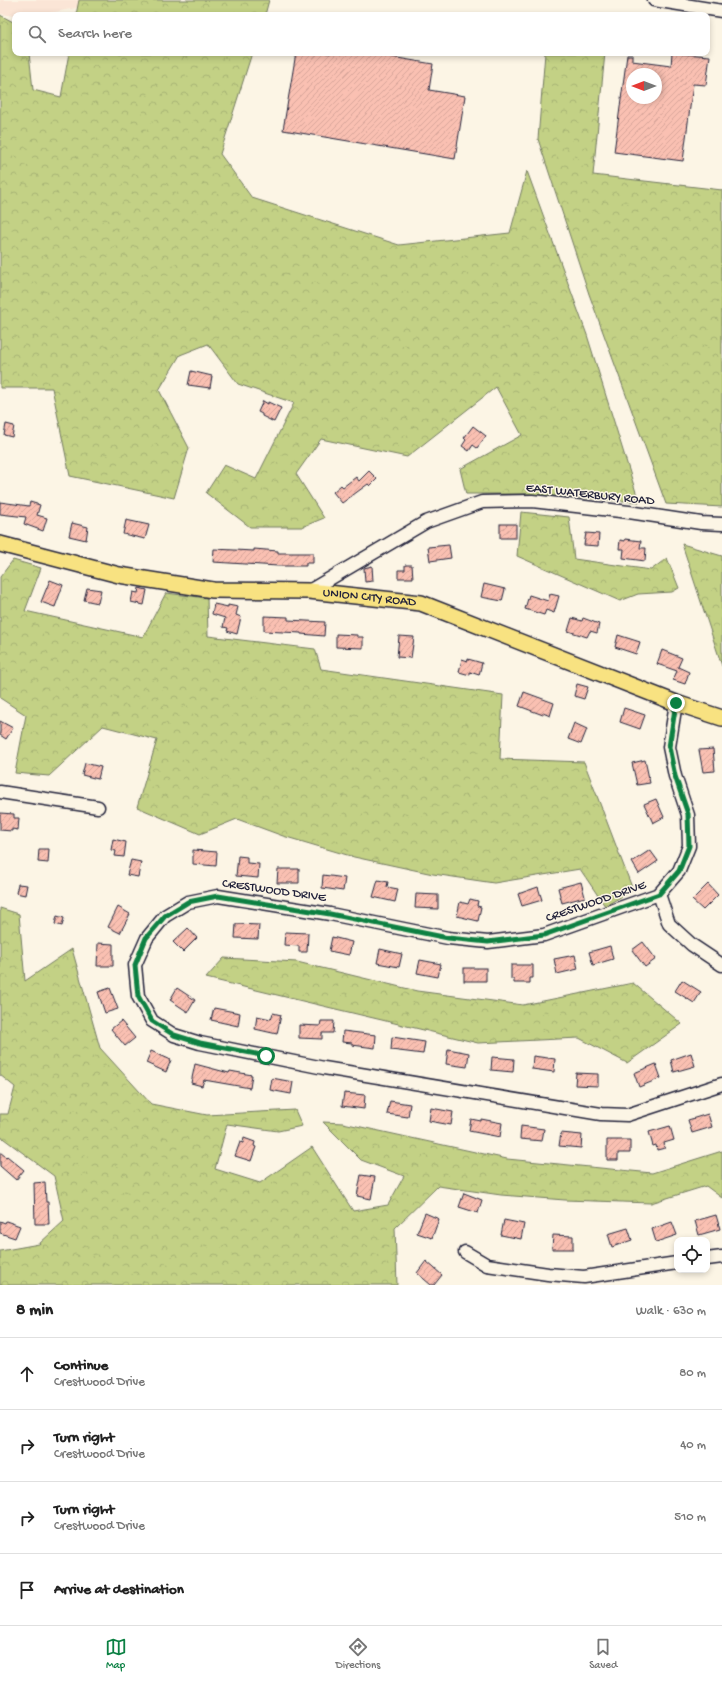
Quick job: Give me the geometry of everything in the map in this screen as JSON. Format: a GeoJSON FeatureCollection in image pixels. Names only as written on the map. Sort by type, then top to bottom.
{"type":"FeatureCollection","features":[{"type":"Feature","properties":{"kind":"main road","name":"UNION CITY ROAD"},"geometry":{"type":"LineString","coordinates":[[0,544],[126,576],[214,590],[308,591],[422,604],[676,703],[722,718]]}},
{"type":"Feature","properties":{"kind":"street"},"geometry":{"type":"LineString","coordinates":[[654,0],[722,11]]}},
{"type":"Feature","properties":{"kind":"street","name":"EAST WATERBURY ROAD"},"geometry":{"type":"LineString","coordinates":[[308,591],[426,522],[482,502],[532,501],[629,512],[701,524],[722,524]]}},
{"type":"Feature","properties":{"kind":"street","name":"CRESTWOOD DRIVE"},"geometry":{"type":"LineString","coordinates":[[676,703],[669,747],[675,776],[688,814],[689,846],[679,871],[659,894],[544,935],[488,942],[448,938],[330,914],[218,896],[196,900],[188,902],[165,916],[146,938],[135,965],[138,996],[152,1021],[174,1035],[200,1043],[324,1068],[601,1114],[627,1115],[722,1084]]}},
{"type":"Feature","properties":{"kind":"street"},"geometry":{"type":"LineString","coordinates":[[0,792],[98,807]]}},
{"type":"Feature","properties":{"kind":"street"},"geometry":{"type":"LineString","coordinates":[[659,894],[669,924],[692,945],[722,965]]}},
{"type":"Feature","properties":{"kind":"street"},"geometry":{"type":"LineString","coordinates":[[465,1252],[487,1265],[548,1274],[584,1277],[674,1263]]}},
{"type":"Feature","properties":{"kind":"street"},"geometry":{"type":"LineString","coordinates":[[710,1259],[722,1257]]}},
{"type":"Feature","properties":{"kind":"shaded area"},"geometry":{"type":"Polygon","coordinates":[[[0,0],[87,0],[87,6],[54,12],[12,12],[12,16],[0,14],[0,0]]]}},
{"type":"Feature","properties":{"kind":"green space"},"geometry":{"type":"Polygon","coordinates":[[[79,0],[269,0],[266,12],[77,12],[79,0]]]}},
{"type":"Feature","properties":{"kind":"green space"},"geometry":{"type":"Polygon","coordinates":[[[0,15],[12,21],[12,56],[29,56],[33,90],[61,97],[68,56],[251,56],[220,154],[252,198],[399,245],[510,233],[527,171],[587,335],[639,502],[529,494],[466,494],[460,469],[522,435],[496,387],[407,457],[321,439],[296,474],[324,518],[302,527],[250,527],[206,493],[224,465],[256,479],[294,403],[238,384],[208,344],[180,355],[159,390],[189,448],[174,498],[70,476],[52,388],[0,388],[0,15]]]}},
{"type":"Feature","properties":{"kind":"green space"},"geometry":{"type":"Polygon","coordinates":[[[545,56],[605,56],[593,175],[722,190],[722,507],[666,504],[589,294],[538,139],[545,56]]]}},
{"type":"Feature","properties":{"kind":"green space"},"geometry":{"type":"Polygon","coordinates":[[[521,512],[569,517],[574,559],[651,570],[667,558],[679,588],[672,592],[638,594],[620,601],[517,556],[521,512]]]}},
{"type":"Feature","properties":{"kind":"green space"},"geometry":{"type":"Polygon","coordinates":[[[682,544],[722,556],[722,666],[682,544]]]}},
{"type":"Feature","properties":{"kind":"green space"},"geometry":{"type":"Polygon","coordinates":[[[13,560],[41,568],[25,611],[143,637],[166,593],[207,598],[208,636],[315,649],[321,669],[503,695],[500,759],[584,762],[633,890],[605,906],[580,869],[494,883],[433,874],[354,857],[283,836],[237,819],[200,834],[137,807],[157,740],[103,726],[49,776],[15,773],[26,715],[0,698],[0,577],[13,560]]]}},
{"type":"Feature","properties":{"kind":"green space"},"geometry":{"type":"Polygon","coordinates":[[[0,908],[19,914],[25,981],[72,949],[100,1048],[151,1104],[207,1115],[295,1110],[302,1126],[278,1131],[227,1124],[215,1169],[260,1183],[312,1147],[353,1211],[388,1205],[404,1176],[361,1160],[323,1122],[343,1123],[507,1159],[652,1173],[722,1151],[722,1198],[706,1186],[651,1203],[565,1200],[501,1195],[438,1186],[395,1228],[397,1285],[0,1285],[0,1251],[39,1244],[64,1221],[54,1176],[0,1136],[0,1114],[8,1114],[15,1087],[0,1075],[0,908]]]}},
{"type":"Feature","properties":{"kind":"green space"},"geometry":{"type":"Polygon","coordinates":[[[224,958],[297,962],[417,991],[523,1005],[633,983],[682,1024],[627,1063],[579,1038],[478,1043],[206,978],[224,958]]]}},
{"type":"Feature","properties":{"kind":"building"},"geometry":{"type":"Polygon","coordinates":[[[295,56],[386,56],[433,64],[429,90],[465,96],[455,159],[283,130],[295,56]]]}},
{"type":"Feature","properties":{"kind":"building"},"geometry":{"type":"Polygon","coordinates":[[[627,56],[632,56],[632,61],[671,66],[672,56],[710,56],[706,85],[693,84],[683,161],[614,152],[627,56]]]}},
{"type":"Feature","properties":{"kind":"building"},"geometry":{"type":"Polygon","coordinates":[[[191,371],[212,376],[210,388],[188,385],[191,371]]]}},
{"type":"Feature","properties":{"kind":"building"},"geometry":{"type":"Polygon","coordinates":[[[263,401],[281,408],[274,422],[262,416],[262,414],[258,412],[263,401]]]}},
{"type":"Feature","properties":{"kind":"building"},"geometry":{"type":"Polygon","coordinates":[[[6,424],[14,426],[12,437],[4,435],[6,424]]]}},
{"type":"Feature","properties":{"kind":"building"},"geometry":{"type":"Polygon","coordinates":[[[473,426],[486,436],[477,448],[473,445],[469,451],[462,446],[466,440],[464,438],[473,426]]]}},
{"type":"Feature","properties":{"kind":"building"},"geometry":{"type":"Polygon","coordinates":[[[369,471],[377,479],[370,486],[368,484],[342,503],[333,492],[341,485],[343,487],[356,477],[359,481],[369,471]]]}},
{"type":"Feature","properties":{"kind":"building"},"geometry":{"type":"Polygon","coordinates":[[[0,502],[29,506],[30,502],[40,505],[37,515],[47,518],[43,531],[24,524],[26,517],[0,514],[0,502]]]}},
{"type":"Feature","properties":{"kind":"building"},"geometry":{"type":"Polygon","coordinates":[[[126,520],[149,525],[145,539],[123,534],[126,520]]]}},
{"type":"Feature","properties":{"kind":"building"},"geometry":{"type":"Polygon","coordinates":[[[72,523],[88,527],[86,540],[69,536],[72,523]]]}},
{"type":"Feature","properties":{"kind":"building"},"geometry":{"type":"Polygon","coordinates":[[[500,524],[516,524],[516,538],[500,538],[500,524]]]}},
{"type":"Feature","properties":{"kind":"building"},"geometry":{"type":"Polygon","coordinates":[[[586,533],[599,534],[598,546],[584,545],[586,533]]]}},
{"type":"Feature","properties":{"kind":"building"},"geometry":{"type":"Polygon","coordinates":[[[625,539],[641,541],[640,548],[646,548],[645,561],[623,558],[624,549],[619,549],[620,540],[625,541],[625,539]]]}},
{"type":"Feature","properties":{"kind":"building"},"geometry":{"type":"Polygon","coordinates":[[[449,545],[451,558],[430,561],[428,547],[449,545]]]}},
{"type":"Feature","properties":{"kind":"building"},"geometry":{"type":"Polygon","coordinates":[[[214,549],[254,551],[254,549],[278,551],[278,553],[313,553],[313,563],[306,563],[306,566],[278,566],[213,562],[214,549]]]}},
{"type":"Feature","properties":{"kind":"building"},"geometry":{"type":"Polygon","coordinates":[[[405,565],[412,565],[413,578],[398,578],[398,570],[405,570],[405,565]]]}},
{"type":"Feature","properties":{"kind":"building"},"geometry":{"type":"Polygon","coordinates":[[[372,566],[373,581],[365,582],[364,568],[372,566]]]}},
{"type":"Feature","properties":{"kind":"building"},"geometry":{"type":"Polygon","coordinates":[[[50,580],[63,585],[55,607],[41,602],[50,580]]]}},
{"type":"Feature","properties":{"kind":"building"},"geometry":{"type":"Polygon","coordinates":[[[484,584],[505,589],[502,601],[481,597],[484,584]]]}},
{"type":"Feature","properties":{"kind":"building"},"geometry":{"type":"Polygon","coordinates":[[[87,588],[101,590],[98,603],[84,600],[87,588]]]}},
{"type":"Feature","properties":{"kind":"building"},"geometry":{"type":"Polygon","coordinates":[[[139,588],[147,590],[144,605],[131,602],[133,592],[138,593],[139,588]]]}},
{"type":"Feature","properties":{"kind":"building"},"geometry":{"type":"Polygon","coordinates":[[[550,594],[559,596],[554,613],[546,610],[544,615],[525,609],[529,595],[548,601],[550,594]]]}},
{"type":"Feature","properties":{"kind":"building"},"geometry":{"type":"Polygon","coordinates":[[[214,604],[228,607],[228,605],[238,607],[236,615],[241,617],[237,634],[227,631],[228,628],[223,627],[225,618],[212,614],[214,604]]]}},
{"type":"Feature","properties":{"kind":"building"},"geometry":{"type":"Polygon","coordinates":[[[264,616],[288,617],[288,620],[325,622],[324,636],[264,631],[264,616]]]}},
{"type":"Feature","properties":{"kind":"building"},"geometry":{"type":"Polygon","coordinates":[[[572,618],[582,621],[583,618],[599,624],[597,633],[590,631],[587,637],[568,631],[572,618]]]}},
{"type":"Feature","properties":{"kind":"building"},"geometry":{"type":"Polygon","coordinates":[[[336,634],[357,635],[357,637],[363,637],[363,648],[336,647],[336,634]]]}},
{"type":"Feature","properties":{"kind":"building"},"geometry":{"type":"Polygon","coordinates":[[[618,635],[640,642],[636,654],[615,647],[618,635]]]}},
{"type":"Feature","properties":{"kind":"building"},"geometry":{"type":"Polygon","coordinates":[[[399,636],[414,637],[411,658],[397,657],[399,636]]]}},
{"type":"Feature","properties":{"kind":"building"},"geometry":{"type":"Polygon","coordinates":[[[662,650],[682,658],[678,667],[689,672],[685,684],[673,680],[677,671],[657,664],[662,650]]]}},
{"type":"Feature","properties":{"kind":"building"},"geometry":{"type":"Polygon","coordinates":[[[462,659],[482,663],[479,675],[470,672],[470,675],[459,672],[462,659]]]}},
{"type":"Feature","properties":{"kind":"building"},"geometry":{"type":"Polygon","coordinates":[[[577,684],[588,687],[584,699],[574,696],[577,684]]]}},
{"type":"Feature","properties":{"kind":"building"},"geometry":{"type":"Polygon","coordinates":[[[524,692],[554,703],[550,716],[519,706],[524,692]]]}},
{"type":"Feature","properties":{"kind":"building"},"geometry":{"type":"Polygon","coordinates":[[[624,708],[645,715],[640,729],[620,722],[624,708]]]}},
{"type":"Feature","properties":{"kind":"building"},"geometry":{"type":"Polygon","coordinates":[[[0,721],[13,728],[6,739],[0,735],[0,721]]]}},
{"type":"Feature","properties":{"kind":"building"},"geometry":{"type":"Polygon","coordinates":[[[574,723],[587,729],[581,744],[568,739],[574,723]]]}},
{"type":"Feature","properties":{"kind":"building"},"geometry":{"type":"Polygon","coordinates":[[[713,749],[715,771],[703,772],[699,750],[713,749]]]}},
{"type":"Feature","properties":{"kind":"building"},"geometry":{"type":"Polygon","coordinates":[[[645,760],[650,783],[637,785],[632,763],[645,760]]]}},
{"type":"Feature","properties":{"kind":"building"},"geometry":{"type":"Polygon","coordinates":[[[85,763],[101,767],[98,779],[82,775],[85,763]]]}},
{"type":"Feature","properties":{"kind":"building"},"geometry":{"type":"Polygon","coordinates":[[[656,799],[664,817],[653,823],[644,804],[656,799]]]}},
{"type":"Feature","properties":{"kind":"building"},"geometry":{"type":"Polygon","coordinates":[[[0,813],[14,814],[14,818],[19,818],[18,830],[0,830],[0,813]]]}},
{"type":"Feature","properties":{"kind":"building"},"geometry":{"type":"Polygon","coordinates":[[[113,839],[126,842],[124,857],[115,856],[116,851],[111,850],[113,839]]]}},
{"type":"Feature","properties":{"kind":"building"},"geometry":{"type":"Polygon","coordinates":[[[39,849],[49,849],[48,863],[38,862],[39,849]]]}},
{"type":"Feature","properties":{"kind":"building"},"geometry":{"type":"Polygon","coordinates":[[[193,850],[217,852],[216,866],[193,864],[193,850]]]}},
{"type":"Feature","properties":{"kind":"building"},"geometry":{"type":"Polygon","coordinates":[[[650,850],[658,861],[639,874],[632,862],[650,850]]]}},
{"type":"Feature","properties":{"kind":"building"},"geometry":{"type":"Polygon","coordinates":[[[238,856],[247,857],[247,863],[259,864],[258,878],[236,876],[238,856]]]}},
{"type":"Feature","properties":{"kind":"building"},"geometry":{"type":"Polygon","coordinates":[[[131,860],[141,862],[138,877],[127,875],[131,860]]]}},
{"type":"Feature","properties":{"kind":"building"},"geometry":{"type":"Polygon","coordinates":[[[278,869],[299,869],[299,883],[277,883],[278,869]]]}},
{"type":"Feature","properties":{"kind":"building"},"geometry":{"type":"Polygon","coordinates":[[[323,875],[345,878],[343,891],[322,888],[323,875]]]}},
{"type":"Feature","properties":{"kind":"building"},"geometry":{"type":"Polygon","coordinates":[[[378,880],[388,882],[387,887],[398,889],[395,902],[373,897],[378,880]]]}},
{"type":"Feature","properties":{"kind":"building"},"geometry":{"type":"Polygon","coordinates":[[[581,882],[585,897],[562,903],[558,888],[581,882]]]}},
{"type":"Feature","properties":{"kind":"building"},"geometry":{"type":"Polygon","coordinates":[[[18,884],[27,885],[25,895],[16,893],[18,884]]]}},
{"type":"Feature","properties":{"kind":"building"},"geometry":{"type":"Polygon","coordinates":[[[708,884],[718,895],[703,910],[692,900],[708,884]]]}},
{"type":"Feature","properties":{"kind":"building"},"geometry":{"type":"Polygon","coordinates":[[[538,887],[542,900],[522,906],[518,894],[538,887]]]}},
{"type":"Feature","properties":{"kind":"building"},"geometry":{"type":"Polygon","coordinates":[[[416,894],[438,895],[438,909],[415,908],[416,894]]]}},
{"type":"Feature","properties":{"kind":"building"},"geometry":{"type":"Polygon","coordinates":[[[470,899],[478,901],[477,906],[481,907],[478,921],[457,916],[460,902],[468,904],[470,899]]]}},
{"type":"Feature","properties":{"kind":"building"},"geometry":{"type":"Polygon","coordinates":[[[118,907],[130,914],[120,933],[108,927],[118,907]]]}},
{"type":"Feature","properties":{"kind":"building"},"geometry":{"type":"Polygon","coordinates":[[[57,916],[64,918],[62,926],[55,924],[57,916]]]}},
{"type":"Feature","properties":{"kind":"building"},"geometry":{"type":"Polygon","coordinates":[[[236,924],[259,925],[258,939],[235,938],[236,924]]]}},
{"type":"Feature","properties":{"kind":"building"},"geometry":{"type":"Polygon","coordinates":[[[188,928],[197,938],[183,952],[173,942],[188,928]]]}},
{"type":"Feature","properties":{"kind":"building"},"geometry":{"type":"Polygon","coordinates":[[[285,932],[308,933],[307,952],[299,952],[299,946],[284,945],[285,932]]]}},
{"type":"Feature","properties":{"kind":"building"},"geometry":{"type":"Polygon","coordinates":[[[332,937],[352,942],[349,955],[329,951],[332,937]]]}},
{"type":"Feature","properties":{"kind":"building"},"geometry":{"type":"Polygon","coordinates":[[[643,942],[656,959],[645,967],[632,950],[643,942]]]}},
{"type":"Feature","properties":{"kind":"building"},"geometry":{"type":"Polygon","coordinates":[[[98,943],[113,944],[113,966],[97,966],[98,943]]]}},
{"type":"Feature","properties":{"kind":"building"},"geometry":{"type":"Polygon","coordinates":[[[610,946],[613,959],[593,965],[589,952],[610,946]]]}},
{"type":"Feature","properties":{"kind":"building"},"geometry":{"type":"Polygon","coordinates":[[[380,949],[402,954],[399,967],[377,963],[380,949]]]}},
{"type":"Feature","properties":{"kind":"building"},"geometry":{"type":"Polygon","coordinates":[[[575,955],[578,969],[557,974],[554,959],[575,955]]]}},
{"type":"Feature","properties":{"kind":"building"},"geometry":{"type":"Polygon","coordinates":[[[420,960],[441,964],[438,977],[417,973],[420,960]]]}},
{"type":"Feature","properties":{"kind":"building"},"geometry":{"type":"Polygon","coordinates":[[[511,965],[533,965],[533,978],[530,978],[530,983],[514,983],[514,979],[511,979],[511,965]]]}},
{"type":"Feature","properties":{"kind":"building"},"geometry":{"type":"Polygon","coordinates":[[[464,968],[486,968],[486,981],[464,981],[464,968]]]}},
{"type":"Feature","properties":{"kind":"building"},"geometry":{"type":"Polygon","coordinates":[[[682,980],[701,992],[694,1003],[675,991],[682,980]]]}},
{"type":"Feature","properties":{"kind":"building"},"geometry":{"type":"Polygon","coordinates":[[[110,988],[118,1009],[105,1013],[98,992],[110,988]]]}},
{"type":"Feature","properties":{"kind":"building"},"geometry":{"type":"Polygon","coordinates":[[[177,988],[195,1000],[188,1012],[170,1000],[177,988]]]}},
{"type":"Feature","properties":{"kind":"building"},"geometry":{"type":"Polygon","coordinates":[[[214,1008],[240,1013],[238,1026],[211,1020],[214,1008]]]}},
{"type":"Feature","properties":{"kind":"building"},"geometry":{"type":"Polygon","coordinates":[[[273,1013],[281,1015],[277,1034],[255,1029],[257,1016],[271,1019],[273,1013]]]}},
{"type":"Feature","properties":{"kind":"building"},"geometry":{"type":"Polygon","coordinates":[[[121,1021],[135,1038],[125,1046],[111,1029],[121,1021]]]}},
{"type":"Feature","properties":{"kind":"building"},"geometry":{"type":"Polygon","coordinates":[[[321,1021],[334,1021],[333,1033],[322,1033],[322,1039],[299,1038],[299,1025],[320,1026],[321,1021]]]}},
{"type":"Feature","properties":{"kind":"building"},"geometry":{"type":"Polygon","coordinates":[[[343,1031],[376,1035],[375,1048],[342,1042],[343,1031]]]}},
{"type":"Feature","properties":{"kind":"building"},"geometry":{"type":"Polygon","coordinates":[[[392,1037],[425,1042],[423,1054],[391,1050],[392,1037]]]}},
{"type":"Feature","properties":{"kind":"building"},"geometry":{"type":"Polygon","coordinates":[[[448,1049],[469,1053],[467,1067],[446,1064],[448,1049]]]}},
{"type":"Feature","properties":{"kind":"building"},"geometry":{"type":"Polygon","coordinates":[[[151,1051],[171,1060],[166,1072],[146,1063],[151,1051]]]}},
{"type":"Feature","properties":{"kind":"building"},"geometry":{"type":"Polygon","coordinates":[[[691,1053],[695,1066],[674,1072],[671,1060],[691,1053]]]}},
{"type":"Feature","properties":{"kind":"building"},"geometry":{"type":"Polygon","coordinates":[[[533,1056],[555,1059],[554,1072],[532,1069],[533,1056]]]}},
{"type":"Feature","properties":{"kind":"building"},"geometry":{"type":"Polygon","coordinates":[[[492,1057],[514,1059],[513,1072],[491,1070],[492,1057]]]}},
{"type":"Feature","properties":{"kind":"building"},"geometry":{"type":"Polygon","coordinates":[[[195,1064],[229,1073],[230,1071],[252,1075],[250,1088],[204,1080],[202,1086],[191,1083],[195,1064]]]}},
{"type":"Feature","properties":{"kind":"building"},"geometry":{"type":"Polygon","coordinates":[[[656,1064],[661,1078],[639,1087],[634,1073],[656,1064]]]}},
{"type":"Feature","properties":{"kind":"building"},"geometry":{"type":"Polygon","coordinates":[[[576,1073],[598,1074],[598,1086],[575,1085],[576,1073]]]}},
{"type":"Feature","properties":{"kind":"building"},"geometry":{"type":"Polygon","coordinates":[[[272,1078],[293,1082],[291,1094],[270,1090],[272,1078]]]}},
{"type":"Feature","properties":{"kind":"building"},"geometry":{"type":"Polygon","coordinates":[[[344,1093],[365,1095],[364,1109],[342,1106],[344,1093]]]}},
{"type":"Feature","properties":{"kind":"building"},"geometry":{"type":"Polygon","coordinates":[[[390,1101],[410,1104],[408,1117],[387,1114],[390,1101]]]}},
{"type":"Feature","properties":{"kind":"building"},"geometry":{"type":"Polygon","coordinates":[[[431,1108],[453,1112],[451,1125],[429,1121],[431,1108]]]}},
{"type":"Feature","properties":{"kind":"building"},"geometry":{"type":"Polygon","coordinates":[[[708,1114],[712,1127],[692,1133],[688,1120],[708,1114]]]}},
{"type":"Feature","properties":{"kind":"building"},"geometry":{"type":"Polygon","coordinates":[[[471,1119],[481,1121],[481,1119],[502,1123],[500,1137],[469,1131],[471,1119]]]}},
{"type":"Feature","properties":{"kind":"building"},"geometry":{"type":"Polygon","coordinates":[[[521,1126],[544,1129],[542,1141],[520,1139],[521,1126]]]}},
{"type":"Feature","properties":{"kind":"building"},"geometry":{"type":"Polygon","coordinates":[[[670,1126],[674,1140],[664,1143],[665,1148],[657,1150],[656,1145],[653,1146],[649,1132],[670,1126]]]}},
{"type":"Feature","properties":{"kind":"building"},"geometry":{"type":"Polygon","coordinates":[[[561,1133],[582,1135],[581,1148],[559,1146],[561,1133]]]}},
{"type":"Feature","properties":{"kind":"building"},"geometry":{"type":"Polygon","coordinates":[[[244,1138],[255,1142],[254,1146],[256,1147],[251,1161],[235,1156],[240,1142],[243,1143],[244,1138]]]}},
{"type":"Feature","properties":{"kind":"building"},"geometry":{"type":"Polygon","coordinates":[[[607,1140],[630,1140],[630,1153],[618,1153],[618,1160],[607,1160],[607,1140]]]}},
{"type":"Feature","properties":{"kind":"building"},"geometry":{"type":"Polygon","coordinates":[[[0,1152],[24,1170],[16,1180],[0,1166],[0,1152]]]}},
{"type":"Feature","properties":{"kind":"building"},"geometry":{"type":"Polygon","coordinates":[[[361,1175],[375,1177],[371,1199],[357,1196],[361,1175]]]}},
{"type":"Feature","properties":{"kind":"building"},"geometry":{"type":"Polygon","coordinates":[[[45,1182],[49,1224],[35,1224],[34,1183],[45,1182]]]}},
{"type":"Feature","properties":{"kind":"building"},"geometry":{"type":"Polygon","coordinates":[[[464,1193],[482,1200],[478,1213],[459,1207],[464,1193]]]}},
{"type":"Feature","properties":{"kind":"building"},"geometry":{"type":"Polygon","coordinates":[[[425,1213],[439,1219],[432,1238],[417,1233],[425,1213]]]}},
{"type":"Feature","properties":{"kind":"building"},"geometry":{"type":"Polygon","coordinates":[[[716,1215],[720,1229],[699,1235],[695,1221],[716,1215]]]}},
{"type":"Feature","properties":{"kind":"building"},"geometry":{"type":"Polygon","coordinates":[[[504,1220],[524,1224],[521,1239],[501,1235],[504,1220]]]}},
{"type":"Feature","properties":{"kind":"building"},"geometry":{"type":"Polygon","coordinates":[[[0,1221],[5,1223],[6,1221],[20,1226],[15,1238],[0,1233],[0,1221]]]}},
{"type":"Feature","properties":{"kind":"building"},"geometry":{"type":"Polygon","coordinates":[[[672,1222],[677,1235],[656,1242],[652,1229],[672,1222]]]}},
{"type":"Feature","properties":{"kind":"building"},"geometry":{"type":"Polygon","coordinates":[[[628,1228],[632,1240],[612,1247],[608,1234],[628,1228]]]}},
{"type":"Feature","properties":{"kind":"building"},"geometry":{"type":"Polygon","coordinates":[[[553,1235],[573,1236],[573,1249],[552,1249],[553,1235]]]}},
{"type":"Feature","properties":{"kind":"building"},"geometry":{"type":"Polygon","coordinates":[[[426,1261],[442,1275],[434,1285],[431,1285],[417,1273],[426,1261]]]}},
{"type":"Feature","properties":{"kind":"route"},"geometry":{"type":"LineString","coordinates":[[266,1056],[200,1043],[174,1035],[152,1021],[138,996],[135,965],[146,938],[165,916],[188,902],[218,896],[330,914],[448,938],[488,942],[516,940],[544,935],[659,894],[679,871],[689,846],[688,814],[675,776],[669,747],[676,703]]}}]}
